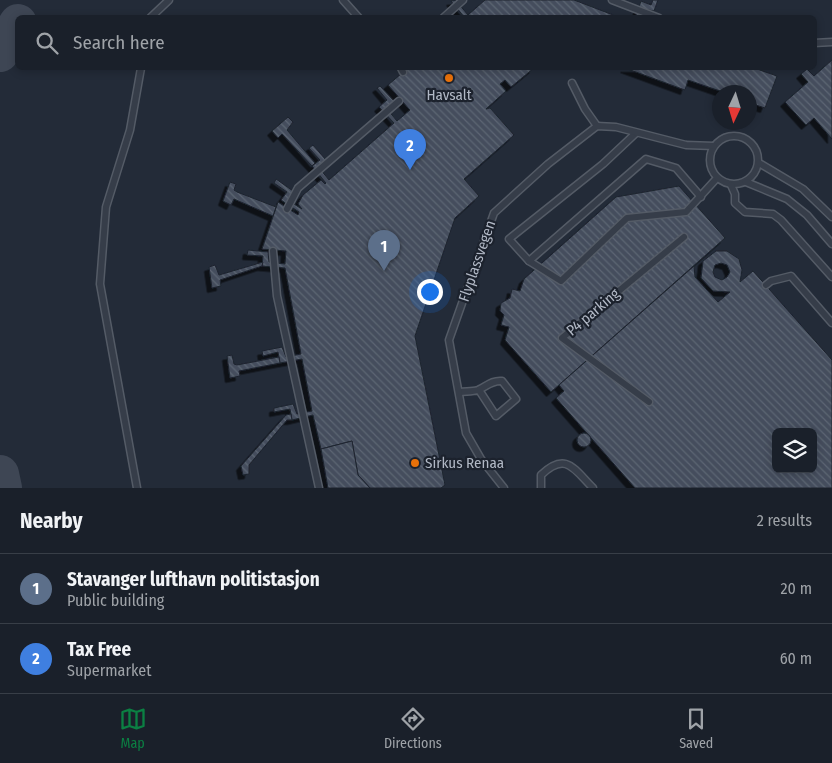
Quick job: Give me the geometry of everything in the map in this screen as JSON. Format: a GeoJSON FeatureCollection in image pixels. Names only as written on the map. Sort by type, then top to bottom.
{"type":"FeatureCollection","features":[{"type":"Feature","properties":{"kind":"lane"},"geometry":{"type":"LineString","coordinates":[[153,15],[169,0]]}},
{"type":"Feature","properties":{"kind":"lane"},"geometry":{"type":"LineString","coordinates":[[343,0],[356,15]]}},
{"type":"Feature","properties":{"kind":"lane"},"geometry":{"type":"LineString","coordinates":[[446,15],[463,0]]}},
{"type":"Feature","properties":{"kind":"lane"},"geometry":{"type":"LineString","coordinates":[[612,0],[651,15]]}},
{"type":"Feature","properties":{"kind":"lane"},"geometry":{"type":"LineString","coordinates":[[817,43],[832,42]]}},
{"type":"Feature","properties":{"kind":"lane"},"geometry":{"type":"LineString","coordinates":[[137,488],[100,284],[106,207],[130,130],[141,70]]}},
{"type":"Feature","properties":{"kind":"lane"},"geometry":{"type":"LineString","coordinates":[[572,83],[597,126],[616,127],[686,145],[714,146]]}},
{"type":"Feature","properties":{"kind":"lane"},"geometry":{"type":"LineString","coordinates":[[287,209],[298,188],[399,101]]}},
{"type":"Feature","properties":{"kind":"lane","name":"Flyplassvegen"},"geometry":{"type":"LineString","coordinates":[[504,488],[481,459],[466,434],[450,340],[494,213],[548,164],[597,126]]}},
{"type":"Feature","properties":{"kind":"lane"},"geometry":{"type":"LineString","coordinates":[[636,133],[603,164],[509,239],[529,261],[561,282],[627,218],[686,212],[717,178]]}},
{"type":"Feature","properties":{"kind":"lane"},"geometry":{"type":"LineString","coordinates":[[734,136],[745,138],[753,144],[758,153],[759,163],[755,175],[746,182],[731,185],[717,178],[711,168],[710,157],[714,146],[722,139],[734,136]]}},
{"type":"Feature","properties":{"kind":"lane"},"geometry":{"type":"LineString","coordinates":[[529,261],[646,159],[676,168],[701,196]]}},
{"type":"Feature","properties":{"kind":"lane"},"geometry":{"type":"LineString","coordinates":[[759,163],[803,189],[832,217]]}},
{"type":"Feature","properties":{"kind":"lane"},"geometry":{"type":"LineString","coordinates":[[746,182],[787,199],[807,215],[832,244]]}},
{"type":"Feature","properties":{"kind":"lane"},"geometry":{"type":"LineString","coordinates":[[731,185],[735,194],[735,203],[745,212],[773,214],[782,220],[832,277]]}},
{"type":"Feature","properties":{"kind":"lane","name":"P4 parking"},"geometry":{"type":"LineString","coordinates":[[649,402],[562,338],[684,237]]}},
{"type":"Feature","properties":{"kind":"lane"},"geometry":{"type":"LineString","coordinates":[[273,251],[276,296],[320,488]]}},
{"type":"Feature","properties":{"kind":"lane"},"geometry":{"type":"LineString","coordinates":[[766,285],[771,281],[791,276],[832,323]]}},
{"type":"Feature","properties":{"kind":"lane"},"geometry":{"type":"LineString","coordinates":[[460,392],[479,390],[487,384],[502,381],[516,399],[496,416],[479,390]]}},
{"type":"Feature","properties":{"kind":"lane"},"geometry":{"type":"LineString","coordinates":[[541,488],[542,475],[555,464],[565,463],[572,467],[592,488]]}},
{"type":"Feature","properties":{"kind":"building"},"geometry":{"type":"Polygon","coordinates":[[[460,0],[458,3],[468,15],[463,15],[451,1],[460,0]]]}},
{"type":"Feature","properties":{"kind":"building"},"geometry":{"type":"Polygon","coordinates":[[[485,0],[574,0],[613,15],[468,15],[485,0]]]}},
{"type":"Feature","properties":{"kind":"building"},"geometry":{"type":"Polygon","coordinates":[[[653,0],[658,0],[654,11],[643,9],[641,15],[636,15],[641,1],[651,5],[653,0]]]}},
{"type":"Feature","properties":{"kind":"building"},"geometry":{"type":"Polygon","coordinates":[[[832,60],[832,139],[814,118],[806,125],[785,102],[808,82],[801,74],[808,70],[814,76],[832,60]]]}},
{"type":"Feature","properties":{"kind":"building"},"geometry":{"type":"Polygon","coordinates":[[[406,70],[532,70],[511,87],[505,80],[500,84],[506,91],[486,109],[490,108],[514,135],[464,179],[479,196],[455,218],[415,336],[445,485],[441,488],[370,488],[358,475],[352,441],[321,449],[313,415],[292,420],[290,409],[274,412],[274,408],[293,404],[297,414],[312,411],[302,359],[280,363],[278,352],[263,356],[262,351],[282,347],[286,357],[301,354],[285,268],[262,266],[263,256],[247,255],[248,250],[268,252],[269,262],[285,264],[286,251],[262,249],[278,202],[298,215],[299,212],[281,200],[287,192],[274,183],[276,179],[293,191],[289,201],[302,209],[298,204],[303,195],[321,180],[326,183],[312,166],[320,160],[309,148],[313,145],[326,160],[320,169],[329,180],[394,123],[379,107],[387,100],[377,88],[380,86],[394,101],[387,109],[397,121],[410,110],[388,85],[406,70]]]}},
{"type":"Feature","properties":{"kind":"building"},"geometry":{"type":"Polygon","coordinates":[[[630,70],[760,70],[777,76],[765,108],[757,105],[757,85],[712,85],[712,88],[688,80],[685,90],[630,70]]]}},
{"type":"Feature","properties":{"kind":"building"},"geometry":{"type":"Polygon","coordinates":[[[288,117],[293,122],[287,130],[315,163],[312,166],[282,134],[278,138],[272,131],[288,117]]]}},
{"type":"Feature","properties":{"kind":"building"},"geometry":{"type":"Polygon","coordinates":[[[230,182],[236,184],[234,190],[237,192],[276,207],[273,216],[234,199],[231,205],[223,201],[230,182]]]}},
{"type":"Feature","properties":{"kind":"building"},"geometry":{"type":"Polygon","coordinates":[[[679,186],[725,238],[551,392],[505,340],[509,327],[501,325],[504,315],[500,311],[501,303],[510,298],[512,289],[520,291],[524,279],[616,197],[679,186]]]}},
{"type":"Feature","properties":{"kind":"building"},"geometry":{"type":"Polygon","coordinates":[[[716,251],[727,251],[739,259],[742,270],[740,282],[753,271],[832,360],[832,488],[635,488],[556,398],[564,391],[559,385],[694,266],[695,277],[718,302],[730,292],[713,291],[701,278],[703,261],[716,251]],[[721,263],[715,265],[713,272],[715,277],[722,280],[727,277],[730,272],[727,265],[721,263]]]}},
{"type":"Feature","properties":{"kind":"building"},"geometry":{"type":"Polygon","coordinates":[[[263,262],[262,266],[220,280],[221,286],[212,288],[209,267],[215,265],[219,275],[263,262]]]}},
{"type":"Feature","properties":{"kind":"building"},"geometry":{"type":"Polygon","coordinates":[[[232,355],[234,364],[237,365],[279,357],[280,363],[239,371],[240,376],[230,378],[227,356],[232,355]]]}},
{"type":"Feature","properties":{"kind":"building"},"geometry":{"type":"Polygon","coordinates":[[[291,414],[292,420],[287,420],[249,465],[249,474],[243,475],[241,466],[286,415],[291,414]]]}},
{"type":"Feature","properties":{"kind":"building"},"geometry":{"type":"Polygon","coordinates":[[[584,433],[589,435],[591,440],[589,445],[584,447],[579,445],[577,440],[579,435],[584,433]]]}},
{"type":"Feature","properties":{"kind":"building"},"geometry":{"type":"Polygon","coordinates":[[[352,441],[358,475],[370,488],[328,488],[321,449],[352,441]]]}},
{"type":"Feature","properties":{"kind":"taxiway"},"geometry":{"type":"LineString","coordinates":[[0,53],[15,28]]}},
{"type":"Feature","properties":{"kind":"taxiway"},"geometry":{"type":"LineString","coordinates":[[0,474],[3,488]]}},
{"type":"Feature","properties":{"kind":"place","name":"Havsalt"},"geometry":{"type":"Point","coordinates":[449,78]}},
{"type":"Feature","properties":{"kind":"place","name":"Tax Free"},"geometry":{"type":"Point","coordinates":[410,170]}},
{"type":"Feature","properties":{"kind":"place","name":"Stavanger lufthavn politistasjon"},"geometry":{"type":"Point","coordinates":[384,271]}},
{"type":"Feature","properties":{"kind":"place","name":"Sirkus Renaa"},"geometry":{"type":"Point","coordinates":[415,463]}}]}
